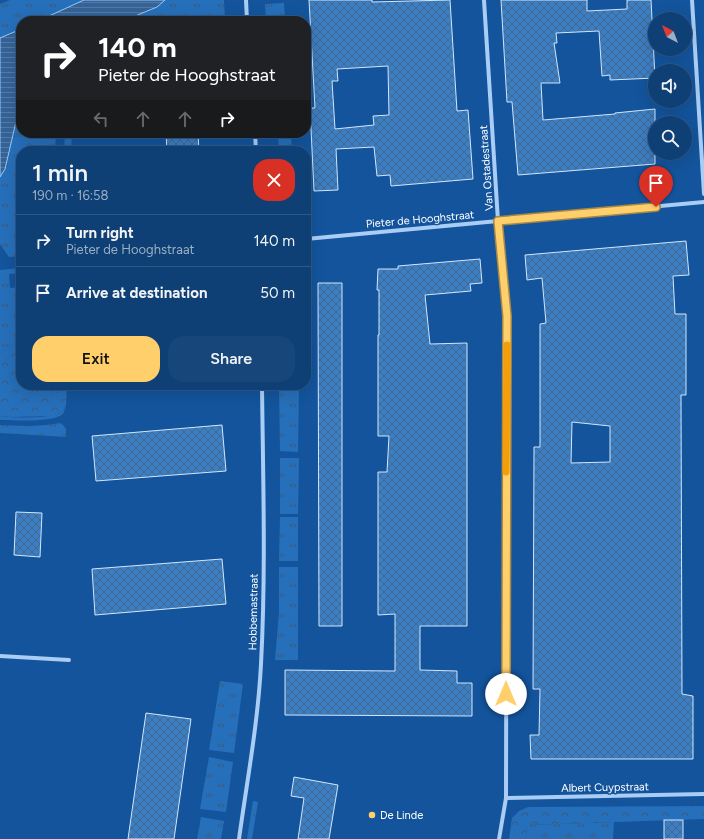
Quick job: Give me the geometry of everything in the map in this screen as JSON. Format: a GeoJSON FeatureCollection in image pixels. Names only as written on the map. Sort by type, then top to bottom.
{"type":"FeatureCollection","features":[{"type":"Feature","properties":{"kind":"street"},"geometry":{"type":"LineString","coordinates":[[246,0],[247,16]]}},
{"type":"Feature","properties":{"kind":"street","name":"Van Ostadestraat"},"geometry":{"type":"LineString","coordinates":[[484,0],[498,221],[507,316],[506,798],[499,839]]}},
{"type":"Feature","properties":{"kind":"street"},"geometry":{"type":"LineString","coordinates":[[692,0],[704,194]]}},
{"type":"Feature","properties":{"kind":"street","name":"Pieter de Hooghstraat"},"geometry":{"type":"LineString","coordinates":[[311,239],[704,202]]}},
{"type":"Feature","properties":{"kind":"street","name":"Hobbemastraat"},"geometry":{"type":"LineString","coordinates":[[239,839],[256,721],[261,665],[264,595],[262,390]]}},
{"type":"Feature","properties":{"kind":"street"},"geometry":{"type":"LineString","coordinates":[[0,656],[69,660]]}},
{"type":"Feature","properties":{"kind":"street","name":"Albert Cuypstraat"},"geometry":{"type":"LineString","coordinates":[[506,798],[704,794]]}},
{"type":"Feature","properties":{"kind":"green space"},"geometry":{"type":"Polygon","coordinates":[[[10,0],[84,0],[49,16],[16,16],[16,31],[0,38],[0,4],[10,0]]]}},
{"type":"Feature","properties":{"kind":"green space"},"geometry":{"type":"Polygon","coordinates":[[[165,0],[224,0],[225,16],[135,16],[157,7],[165,0]]]}},
{"type":"Feature","properties":{"kind":"green space"},"geometry":{"type":"Polygon","coordinates":[[[284,3],[285,16],[266,16],[265,4],[284,3]]]}},
{"type":"Feature","properties":{"kind":"green space"},"geometry":{"type":"Polygon","coordinates":[[[16,122],[16,138],[56,138],[55,146],[16,146],[16,256],[9,257],[0,244],[0,177],[5,169],[16,122]]]}},
{"type":"Feature","properties":{"kind":"green space"},"geometry":{"type":"Polygon","coordinates":[[[65,138],[72,138],[71,146],[64,146],[65,138]]]}},
{"type":"Feature","properties":{"kind":"green space"},"geometry":{"type":"Polygon","coordinates":[[[278,138],[291,138],[292,146],[279,146],[278,138]]]}},
{"type":"Feature","properties":{"kind":"green space"},"geometry":{"type":"Polygon","coordinates":[[[16,268],[16,273],[9,274],[10,288],[16,287],[16,342],[0,354],[0,270],[16,268]]]}},
{"type":"Feature","properties":{"kind":"green space"},"geometry":{"type":"Polygon","coordinates":[[[16,342],[16,390],[67,390],[66,405],[63,411],[53,416],[0,416],[0,354],[16,342]]]}},
{"type":"Feature","properties":{"kind":"green space"},"geometry":{"type":"Polygon","coordinates":[[[279,390],[299,390],[298,452],[280,451],[279,390]]]}},
{"type":"Feature","properties":{"kind":"green space"},"geometry":{"type":"Polygon","coordinates":[[[64,410],[63,414],[51,419],[0,420],[0,416],[42,417],[58,414],[64,410]]]}},
{"type":"Feature","properties":{"kind":"green space"},"geometry":{"type":"Polygon","coordinates":[[[60,423],[66,429],[66,437],[0,433],[0,425],[37,426],[60,423]]]}},
{"type":"Feature","properties":{"kind":"green space"},"geometry":{"type":"Polygon","coordinates":[[[280,458],[299,458],[298,514],[280,514],[280,458]]]}},
{"type":"Feature","properties":{"kind":"green space"},"geometry":{"type":"Polygon","coordinates":[[[280,517],[298,517],[298,561],[279,561],[280,517]]]}},
{"type":"Feature","properties":{"kind":"green space"},"geometry":{"type":"Polygon","coordinates":[[[279,567],[298,567],[298,660],[275,660],[279,612],[279,567]]]}},
{"type":"Feature","properties":{"kind":"green space"},"geometry":{"type":"Polygon","coordinates":[[[220,681],[243,684],[234,753],[209,750],[220,681]]]}},
{"type":"Feature","properties":{"kind":"green space"},"geometry":{"type":"Polygon","coordinates":[[[209,757],[233,762],[226,812],[200,809],[209,757]]]}},
{"type":"Feature","properties":{"kind":"green space"},"geometry":{"type":"Polygon","coordinates":[[[253,801],[258,802],[252,839],[247,839],[253,801]]]}},
{"type":"Feature","properties":{"kind":"green space"},"geometry":{"type":"Polygon","coordinates":[[[704,806],[704,819],[527,825],[526,839],[509,839],[512,818],[519,811],[528,807],[704,806]]]}},
{"type":"Feature","properties":{"kind":"green space"},"geometry":{"type":"Polygon","coordinates":[[[201,817],[224,821],[221,839],[197,839],[201,817]]]}},
{"type":"Feature","properties":{"kind":"green space"},"geometry":{"type":"Polygon","coordinates":[[[614,822],[613,839],[526,839],[527,825],[614,822]]]}},
{"type":"Feature","properties":{"kind":"shaded area"},"geometry":{"type":"Polygon","coordinates":[[[84,0],[165,0],[157,7],[135,16],[49,16],[84,0]]]}},
{"type":"Feature","properties":{"kind":"shaded area"},"geometry":{"type":"Polygon","coordinates":[[[16,31],[16,122],[5,169],[0,177],[0,38],[16,31]]]}},
{"type":"Feature","properties":{"kind":"building"},"geometry":{"type":"Polygon","coordinates":[[[309,0],[372,0],[372,2],[450,0],[457,111],[468,110],[473,179],[391,186],[390,175],[377,176],[374,147],[336,149],[338,190],[314,191],[311,108],[315,108],[309,0]],[[388,66],[337,69],[338,81],[332,81],[335,129],[374,125],[373,116],[389,115],[388,66]]]}},
{"type":"Feature","properties":{"kind":"building"},"geometry":{"type":"Polygon","coordinates":[[[501,0],[587,0],[587,11],[627,9],[627,0],[651,0],[652,12],[648,12],[648,56],[654,56],[654,64],[648,64],[648,78],[610,80],[610,75],[602,76],[599,31],[556,33],[557,43],[554,43],[560,83],[541,83],[543,120],[655,109],[655,116],[648,116],[648,160],[655,160],[655,164],[518,175],[512,102],[507,102],[501,0]]]}},
{"type":"Feature","properties":{"kind":"building"},"geometry":{"type":"Polygon","coordinates":[[[166,138],[198,138],[199,146],[167,146],[166,138]]]}},
{"type":"Feature","properties":{"kind":"building"},"geometry":{"type":"Polygon","coordinates":[[[686,241],[689,275],[673,276],[675,314],[686,314],[686,395],[681,395],[682,694],[693,696],[693,759],[531,759],[530,735],[539,735],[540,689],[533,689],[534,447],[540,447],[540,324],[546,323],[542,278],[527,280],[525,255],[686,241]],[[572,422],[571,463],[610,462],[610,426],[572,422]]]}},
{"type":"Feature","properties":{"kind":"building"},"geometry":{"type":"Polygon","coordinates":[[[480,259],[482,283],[470,284],[471,291],[425,295],[430,344],[467,343],[467,626],[420,626],[420,670],[457,671],[457,683],[472,683],[472,716],[285,715],[285,670],[395,671],[395,614],[378,615],[378,472],[387,472],[389,436],[378,436],[378,269],[398,269],[398,266],[480,259]]]}},
{"type":"Feature","properties":{"kind":"building"},"geometry":{"type":"Polygon","coordinates":[[[318,283],[342,283],[342,626],[319,626],[318,283]]]}},
{"type":"Feature","properties":{"kind":"building"},"geometry":{"type":"Polygon","coordinates":[[[222,425],[226,471],[96,481],[92,436],[222,425]]]}},
{"type":"Feature","properties":{"kind":"building"},"geometry":{"type":"Polygon","coordinates":[[[16,512],[42,513],[40,557],[14,555],[16,512]]]}},
{"type":"Feature","properties":{"kind":"building"},"geometry":{"type":"Polygon","coordinates":[[[222,559],[226,604],[95,615],[92,569],[222,559]]]}},
{"type":"Feature","properties":{"kind":"building"},"geometry":{"type":"Polygon","coordinates":[[[146,713],[191,719],[174,839],[128,839],[146,713]]]}},
{"type":"Feature","properties":{"kind":"building"},"geometry":{"type":"Polygon","coordinates":[[[294,777],[338,785],[329,839],[298,839],[304,798],[291,796],[294,777]]]}},
{"type":"Feature","properties":{"kind":"building"},"geometry":{"type":"Polygon","coordinates":[[[664,820],[683,820],[683,839],[664,839],[664,820]]]}},
{"type":"Feature","properties":{"kind":"slow traffic"},"geometry":{"type":"LineString","coordinates":[[506,472],[507,345]]}},
{"type":"Feature","properties":{"kind":"place","name":"De Linde"},"geometry":{"type":"Point","coordinates":[372,815]}},
{"type":"Feature","properties":{"kind":"route"},"geometry":{"type":"LineString","coordinates":[[506,694],[507,316],[498,221],[656,207]]}}]}
